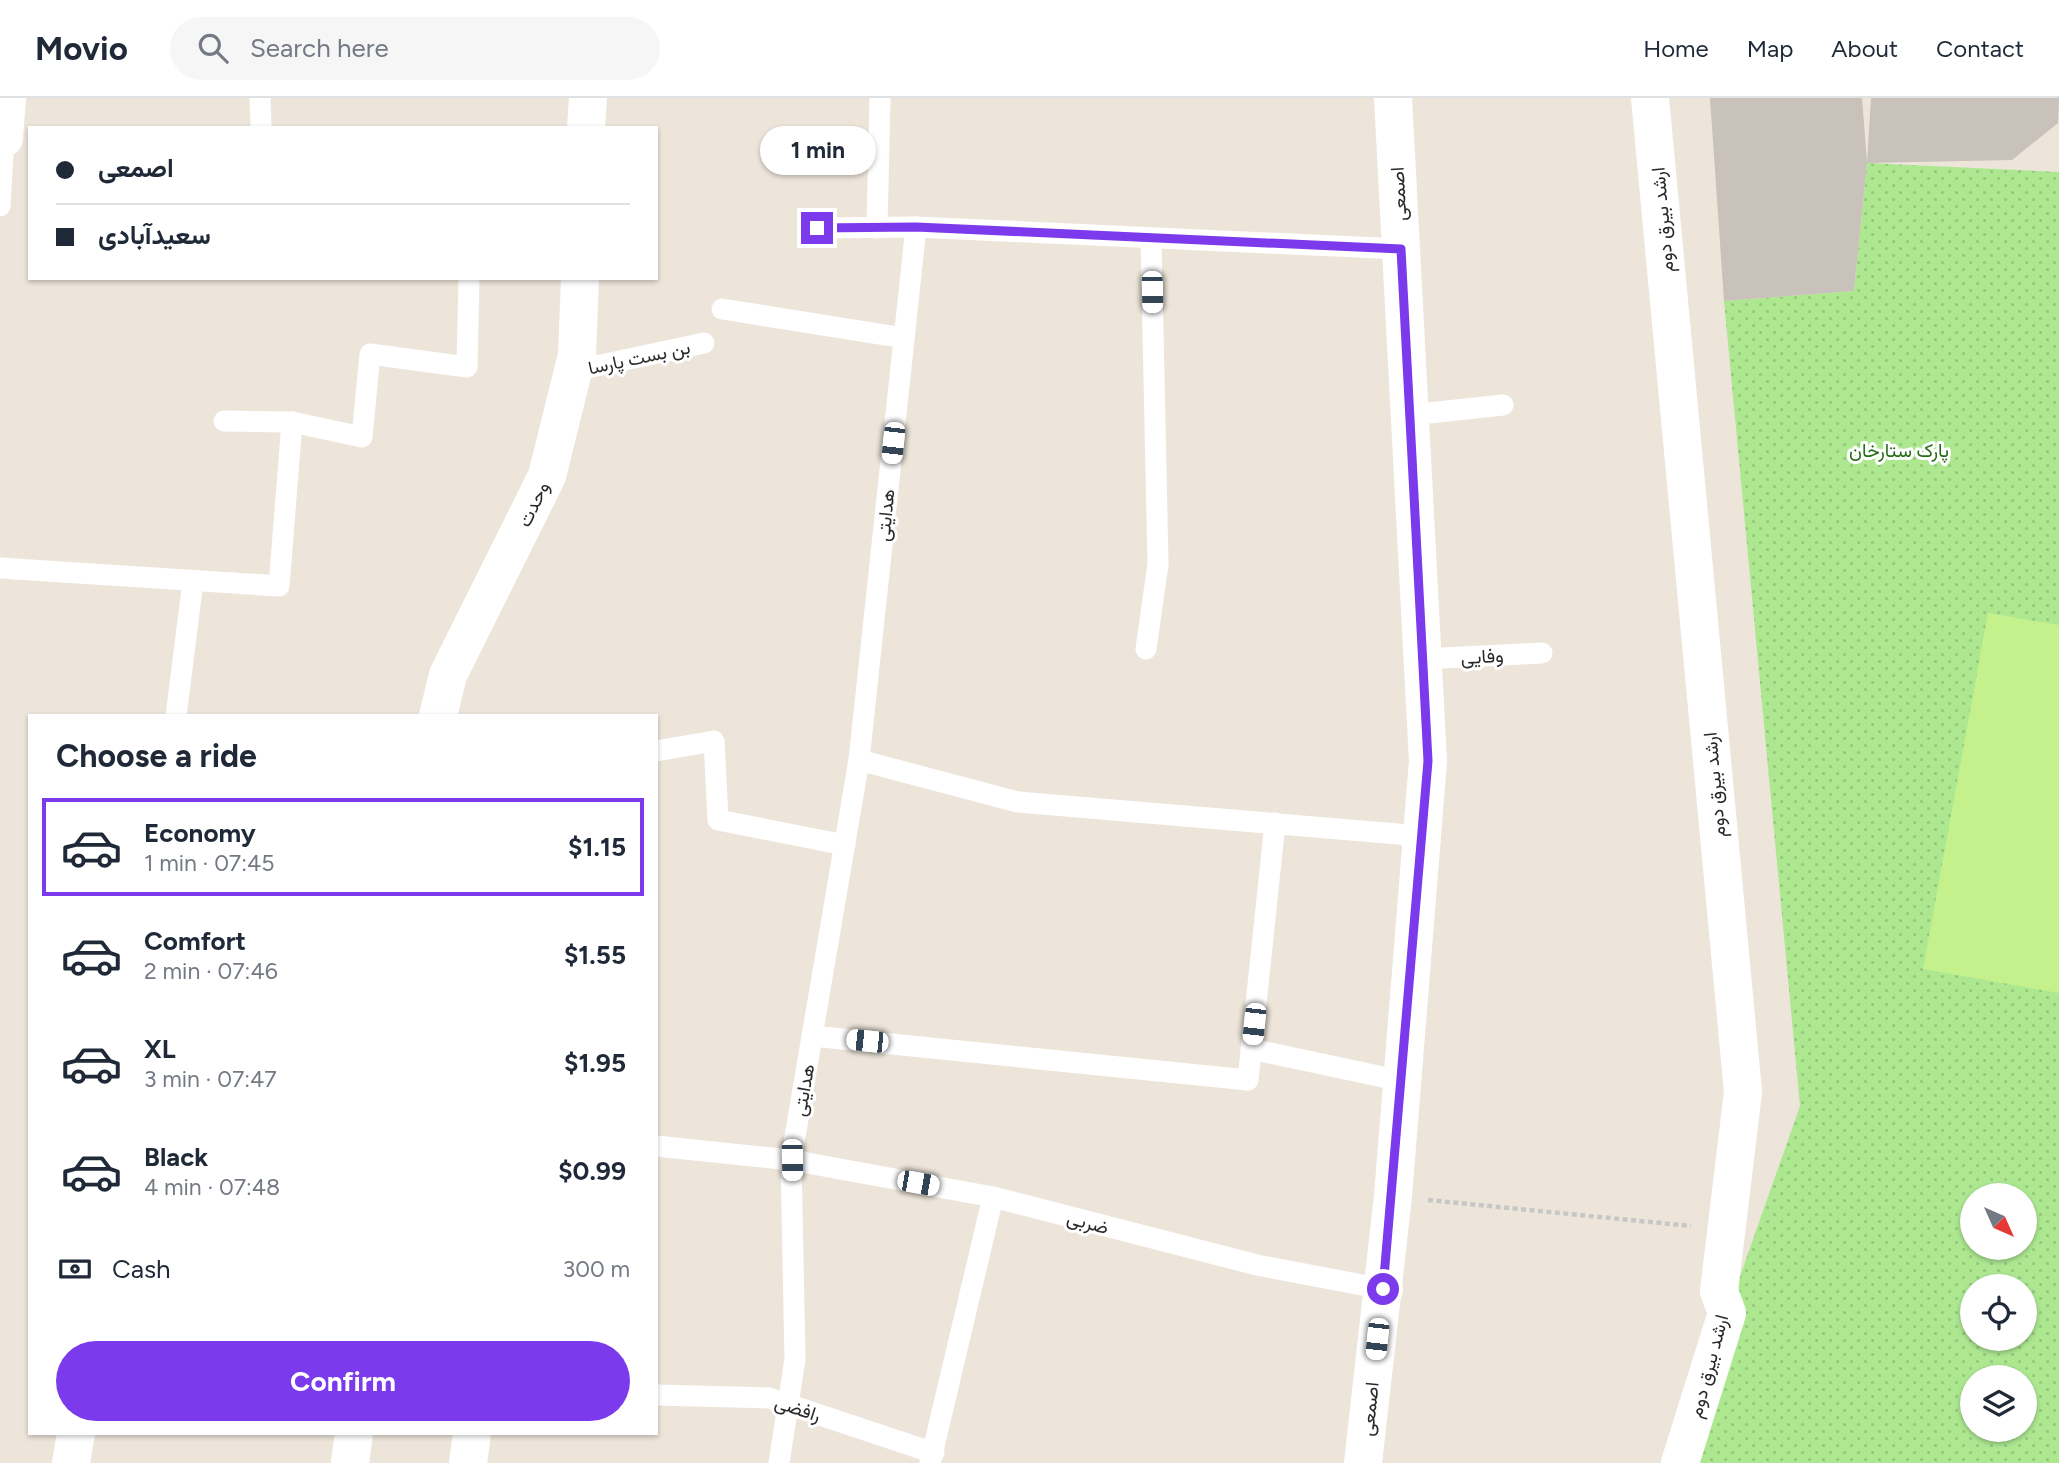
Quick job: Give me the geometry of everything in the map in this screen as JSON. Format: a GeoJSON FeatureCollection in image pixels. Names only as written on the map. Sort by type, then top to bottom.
{"type":"FeatureCollection","features":[{"type":"Feature","properties":{"kind":"street"},"geometry":{"type":"LineString","coordinates":[[2,138],[7,98]]}},
{"type":"Feature","properties":{"kind":"street"},"geometry":{"type":"LineString","coordinates":[[586,126],[587,98]]}},
{"type":"Feature","properties":{"kind":"street","name":"اصمعی"},"geometry":{"type":"LineString","coordinates":[[1363,1463],[1393,1196],[1428,761],[1393,98]]}},
{"type":"Feature","properties":{"kind":"street","name":"ارشد بیرق دوم"},"geometry":{"type":"LineString","coordinates":[[1650,98],[1743,1092],[1719,1291],[1727,1312],[1680,1463]]}},
{"type":"Feature","properties":{"kind":"street","name":"وحدت"},"geometry":{"type":"LineString","coordinates":[[438,714],[448,675],[547,476],[577,355],[580,280]]}},
{"type":"Feature","properties":{"kind":"street"},"geometry":{"type":"LineString","coordinates":[[71,1463],[76,1435]]}},
{"type":"Feature","properties":{"kind":"street"},"geometry":{"type":"LineString","coordinates":[[350,1463],[354,1435]]}},
{"type":"Feature","properties":{"kind":"street"},"geometry":{"type":"LineString","coordinates":[[468,1463],[472,1435]]}},
{"type":"Feature","properties":{"kind":"lane"},"geometry":{"type":"LineString","coordinates":[[261,98],[261,126]]}},
{"type":"Feature","properties":{"kind":"lane"},"geometry":{"type":"LineString","coordinates":[[877,228],[880,98]]}},
{"type":"Feature","properties":{"kind":"lane"},"geometry":{"type":"LineString","coordinates":[[0,206],[2,138]]}},
{"type":"Feature","properties":{"kind":"lane"},"geometry":{"type":"LineString","coordinates":[[817,228],[916,227],[1401,249]]}},
{"type":"Feature","properties":{"kind":"lane","name":"هدایتی"},"geometry":{"type":"LineString","coordinates":[[779,1463],[794,1359],[792,1160],[859,760],[916,227]]}},
{"type":"Feature","properties":{"kind":"lane"},"geometry":{"type":"LineString","coordinates":[[1146,649],[1158,564],[1151,238]]}},
{"type":"Feature","properties":{"kind":"lane"},"geometry":{"type":"LineString","coordinates":[[224,421],[292,422],[362,437],[370,354],[467,367],[468,280]]}},
{"type":"Feature","properties":{"kind":"lane"},"geometry":{"type":"LineString","coordinates":[[722,309],[904,338]]}},
{"type":"Feature","properties":{"kind":"lane","name":"بن بست پارسا"},"geometry":{"type":"LineString","coordinates":[[573,371],[704,343]]}},
{"type":"Feature","properties":{"kind":"lane"},"geometry":{"type":"LineString","coordinates":[[1410,415],[1503,405]]}},
{"type":"Feature","properties":{"kind":"lane"},"geometry":{"type":"LineString","coordinates":[[0,569],[279,586],[292,422]]}},
{"type":"Feature","properties":{"kind":"lane"},"geometry":{"type":"LineString","coordinates":[[176,714],[193,581]]}},
{"type":"Feature","properties":{"kind":"lane","name":"وفایی"},"geometry":{"type":"LineString","coordinates":[[1423,659],[1542,653]]}},
{"type":"Feature","properties":{"kind":"lane"},"geometry":{"type":"LineString","coordinates":[[658,751],[714,741],[718,820],[845,845]]}},
{"type":"Feature","properties":{"kind":"lane"},"geometry":{"type":"LineString","coordinates":[[859,760],[1018,802],[1422,835]]}},
{"type":"Feature","properties":{"kind":"lane"},"geometry":{"type":"LineString","coordinates":[[813,1035],[1248,1080],[1275,824]]}},
{"type":"Feature","properties":{"kind":"lane"},"geometry":{"type":"LineString","coordinates":[[1251,1049],[1402,1081]]}},
{"type":"Feature","properties":{"kind":"lane","name":"ضربی"},"geometry":{"type":"LineString","coordinates":[[658,1146],[792,1160],[993,1197],[1257,1265],[1383,1289]]}},
{"type":"Feature","properties":{"kind":"lane"},"geometry":{"type":"LineString","coordinates":[[932,1458],[993,1197]]}},
{"type":"Feature","properties":{"kind":"lane","name":"رافضی"},"geometry":{"type":"LineString","coordinates":[[658,1395],[769,1398],[932,1458]]}},
{"type":"Feature","properties":{"kind":"path"},"geometry":{"type":"LineString","coordinates":[[1393,1196],[1726,1229]]}},
{"type":"Feature","properties":{"kind":"green space","name":"پارک ستارخان"},"geometry":{"type":"Polygon","coordinates":[[[1867,163],[2059,172],[2059,1463],[1693,1463],[1727,1313],[1800,1106],[1724,301],[1854,291],[1867,163]]]}},
{"type":"Feature","properties":{"kind":"green space"},"geometry":{"type":"Polygon","coordinates":[[[1988,613],[2059,625],[2059,993],[1923,969],[1988,613]]]}},
{"type":"Feature","properties":{"kind":"building"},"geometry":{"type":"Polygon","coordinates":[[[1710,98],[1862,98],[1867,163],[1854,291],[1724,301],[1710,98]]]}},
{"type":"Feature","properties":{"kind":"building"},"geometry":{"type":"Polygon","coordinates":[[[1871,98],[2059,98],[2058,123],[2012,160],[1867,163],[1871,98]]]}},
{"type":"Feature","properties":{"kind":"route"},"geometry":{"type":"LineString","coordinates":[[817,228],[916,227],[1401,249],[1428,761],[1383,1289]]}}]}
